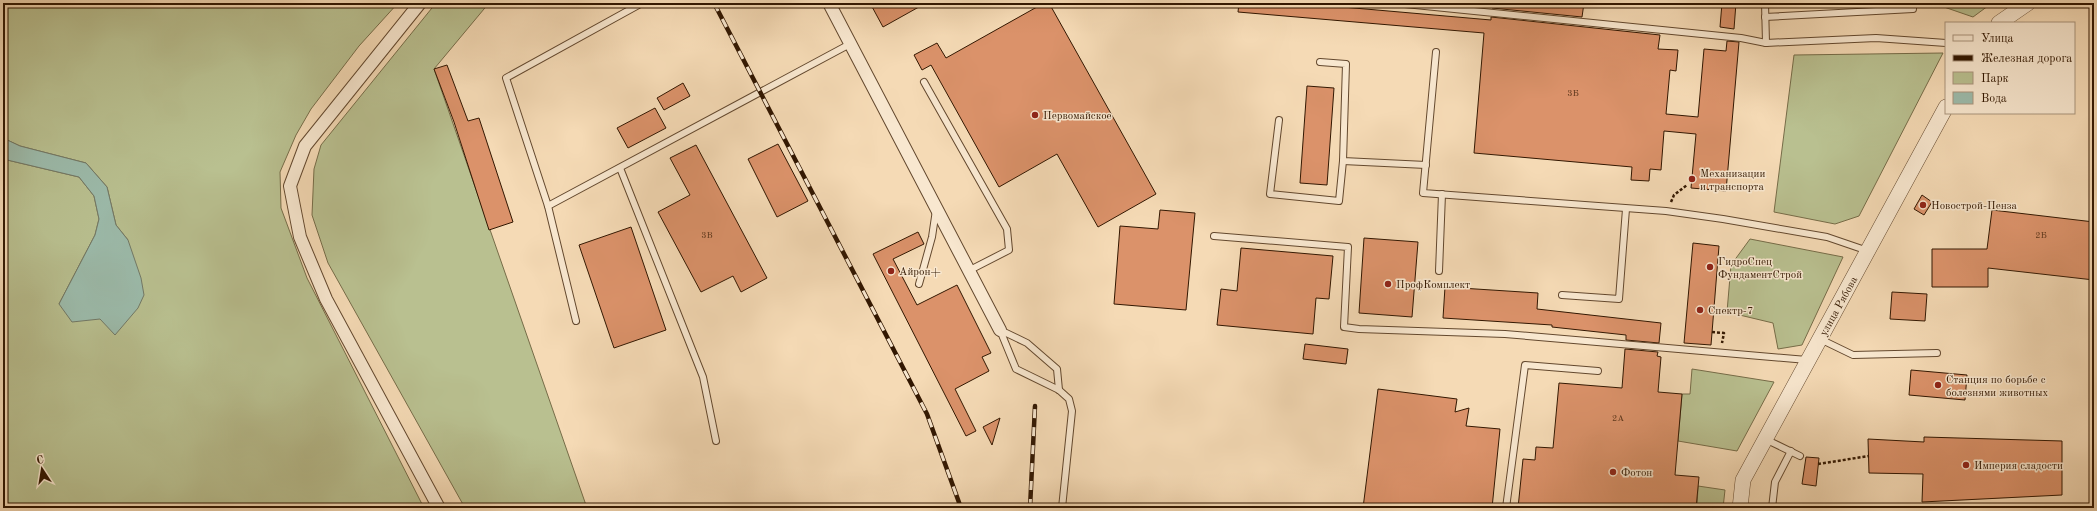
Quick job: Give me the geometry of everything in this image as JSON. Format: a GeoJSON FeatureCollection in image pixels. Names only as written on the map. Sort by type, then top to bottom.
{"type":"FeatureCollection","features":[{"type":"Feature","properties":{"kind":"street"},"geometry":{"type":"LineString","coordinates":[[420,3],[305,146],[290,186],[300,237],[326,299],[439,508]]}},
{"type":"Feature","properties":{"kind":"street"},"geometry":{"type":"LineString","coordinates":[[829,3],[1000,330]]}},
{"type":"Feature","properties":{"kind":"street"},"geometry":{"type":"LineString","coordinates":[[2000,22],[2028,3]]}},
{"type":"Feature","properties":{"kind":"street","name":"улица Рябова"},"geometry":{"type":"LineString","coordinates":[[1740,508],[1743,480],[1945,109]]}},
{"type":"Feature","properties":{"kind":"lane"},"geometry":{"type":"LineString","coordinates":[[576,321],[548,206],[506,78],[642,3]]}},
{"type":"Feature","properties":{"kind":"lane"},"geometry":{"type":"LineString","coordinates":[[1394,3],[1741,38],[1766,43],[1876,38],[1945,43]]}},
{"type":"Feature","properties":{"kind":"lane"},"geometry":{"type":"LineString","coordinates":[[1765,3],[1766,43]]}},
{"type":"Feature","properties":{"kind":"lane"},"geometry":{"type":"LineString","coordinates":[[1766,16],[1913,9],[1913,3]]}},
{"type":"Feature","properties":{"kind":"lane"},"geometry":{"type":"LineString","coordinates":[[548,206],[850,44]]}},
{"type":"Feature","properties":{"kind":"lane"},"geometry":{"type":"LineString","coordinates":[[1436,52],[1423,193],[1666,211],[1827,237],[1868,251]]}},
{"type":"Feature","properties":{"kind":"lane"},"geometry":{"type":"LineString","coordinates":[[1279,120],[1270,194],[1339,201],[1343,161],[1346,64],[1320,62]]}},
{"type":"Feature","properties":{"kind":"lane"},"geometry":{"type":"LineString","coordinates":[[924,82],[1007,229],[1009,250],[968,271]]}},
{"type":"Feature","properties":{"kind":"lane"},"geometry":{"type":"LineString","coordinates":[[1343,161],[1426,166]]}},
{"type":"Feature","properties":{"kind":"lane"},"geometry":{"type":"LineString","coordinates":[[620,168],[703,377],[716,441]]}},
{"type":"Feature","properties":{"kind":"lane"},"geometry":{"type":"LineString","coordinates":[[1439,271],[1442,194]]}},
{"type":"Feature","properties":{"kind":"lane"},"geometry":{"type":"LineString","coordinates":[[919,284],[932,237],[936,209]]}},
{"type":"Feature","properties":{"kind":"lane"},"geometry":{"type":"LineString","coordinates":[[1562,295],[1619,299],[1626,209]]}},
{"type":"Feature","properties":{"kind":"lane"},"geometry":{"type":"LineString","coordinates":[[1214,236],[1348,246],[1344,327],[1359,329],[1505,334],[1721,354],[1808,360]]}},
{"type":"Feature","properties":{"kind":"lane"},"geometry":{"type":"LineString","coordinates":[[1000,330],[1027,343],[1057,369],[1059,390]]}},
{"type":"Feature","properties":{"kind":"lane"},"geometry":{"type":"LineString","coordinates":[[1000,330],[1016,369],[1059,390],[1069,399],[1072,411],[1062,508]]}},
{"type":"Feature","properties":{"kind":"lane"},"geometry":{"type":"LineString","coordinates":[[1820,339],[1853,354],[1937,353]]}},
{"type":"Feature","properties":{"kind":"lane"},"geometry":{"type":"LineString","coordinates":[[1506,508],[1525,365],[1598,371]]}},
{"type":"Feature","properties":{"kind":"lane"},"geometry":{"type":"LineString","coordinates":[[1766,439],[1800,456]]}},
{"type":"Feature","properties":{"kind":"lane"},"geometry":{"type":"LineString","coordinates":[[1772,508],[1775,482],[1790,451]]}},
{"type":"Feature","properties":{"kind":"path"},"geometry":{"type":"LineString","coordinates":[[1666,211],[1674,195],[1687,185]]}},
{"type":"Feature","properties":{"kind":"path"},"geometry":{"type":"LineString","coordinates":[[1712,332],[1724,333],[1721,354]]}},
{"type":"Feature","properties":{"kind":"path"},"geometry":{"type":"LineString","coordinates":[[1818,464],[1869,456]]}},
{"type":"Feature","properties":{"kind":"green space"},"geometry":{"type":"Polygon","coordinates":[[[3,3],[398,3],[359,46],[311,109],[296,135],[280,172],[281,208],[307,278],[424,508],[3,508],[3,159],[79,177],[94,196],[99,219],[95,235],[59,304],[128,240],[116,225],[107,187],[86,163],[20,146],[3,138],[3,3]]]}},
{"type":"Feature","properties":{"kind":"green space"},"geometry":{"type":"Polygon","coordinates":[[[436,3],[489,3],[434,69],[587,508],[465,508],[328,263],[312,215],[314,169],[321,145],[436,3]]]}},
{"type":"Feature","properties":{"kind":"green space"},"geometry":{"type":"Polygon","coordinates":[[[1948,3],[1992,3],[1973,17],[1944,7],[1948,3]]]}},
{"type":"Feature","properties":{"kind":"green space"},"geometry":{"type":"Polygon","coordinates":[[[1943,53],[1859,216],[1835,224],[1774,212],[1794,55],[1943,53]]]}},
{"type":"Feature","properties":{"kind":"green space"},"geometry":{"type":"Polygon","coordinates":[[[1750,239],[1843,257],[1802,345],[1778,349],[1773,323],[1727,312],[1731,265],[1750,239]]]}},
{"type":"Feature","properties":{"kind":"green space"},"geometry":{"type":"Polygon","coordinates":[[[1692,369],[1774,382],[1737,451],[1678,441],[1682,394],[1690,394],[1692,369]]]}},
{"type":"Feature","properties":{"kind":"green space"},"geometry":{"type":"Polygon","coordinates":[[[1698,486],[1725,490],[1723,508],[1697,508],[1698,486]]]}},
{"type":"Feature","properties":{"kind":"water"},"geometry":{"type":"Polygon","coordinates":[[[3,138],[20,146],[86,163],[107,187],[116,225],[128,240],[141,278],[144,295],[138,308],[115,335],[100,319],[72,322],[59,304],[95,235],[99,219],[94,196],[79,177],[3,159],[3,138]]]}},
{"type":"Feature","properties":{"kind":"building"},"geometry":{"type":"Polygon","coordinates":[[[870,3],[926,3],[883,27],[870,3]]]}},
{"type":"Feature","properties":{"kind":"building","name":"Первомайское"},"geometry":{"type":"Polygon","coordinates":[[[1044,3],[1049,3],[1156,194],[1098,227],[1057,154],[999,187],[931,65],[922,70],[914,55],[937,43],[946,58],[1044,3]]]}},
{"type":"Feature","properties":{"kind":"building"},"geometry":{"type":"Polygon","coordinates":[[[1239,3],[1297,3],[1491,20],[1491,17],[1660,35],[1658,49],[1678,50],[1676,71],[1670,70],[1666,114],[1698,117],[1704,49],[1726,51],[1727,41],[1739,42],[1726,191],[1691,188],[1696,134],[1664,131],[1661,170],[1650,169],[1649,181],[1631,180],[1632,167],[1474,153],[1484,33],[1238,12],[1239,3]]]}},
{"type":"Feature","properties":{"kind":"building"},"geometry":{"type":"Polygon","coordinates":[[[1492,3],[1584,3],[1582,17],[1492,8],[1492,3]]]}},
{"type":"Feature","properties":{"kind":"building"},"geometry":{"type":"Polygon","coordinates":[[[1722,3],[1736,3],[1734,29],[1720,27],[1722,3]]]}},
{"type":"Feature","properties":{"kind":"building"},"geometry":{"type":"Polygon","coordinates":[[[447,65],[468,121],[479,118],[513,222],[489,230],[454,122],[434,69],[447,65]]]}},
{"type":"Feature","properties":{"kind":"building"},"geometry":{"type":"Polygon","coordinates":[[[683,83],[690,96],[664,110],[657,98],[683,83]]]}},
{"type":"Feature","properties":{"kind":"building"},"geometry":{"type":"Polygon","coordinates":[[[1307,86],[1334,88],[1327,185],[1300,183],[1307,86]]]}},
{"type":"Feature","properties":{"kind":"building"},"geometry":{"type":"Polygon","coordinates":[[[655,108],[666,128],[628,148],[617,128],[655,108]]]}},
{"type":"Feature","properties":{"kind":"building"},"geometry":{"type":"Polygon","coordinates":[[[778,144],[808,201],[777,217],[748,159],[778,144]]]}},
{"type":"Feature","properties":{"kind":"building"},"geometry":{"type":"Polygon","coordinates":[[[696,145],[767,278],[741,292],[733,276],[701,292],[658,212],[690,195],[670,158],[696,145]]]}},
{"type":"Feature","properties":{"kind":"building","name":"Новострой-Пенза"},"geometry":{"type":"Polygon","coordinates":[[[1922,195],[1932,202],[1924,215],[1914,209],[1922,195]]]}},
{"type":"Feature","properties":{"kind":"building"},"geometry":{"type":"Polygon","coordinates":[[[1160,210],[1195,213],[1186,310],[1114,304],[1120,226],[1158,229],[1160,210]]]}},
{"type":"Feature","properties":{"kind":"building"},"geometry":{"type":"Polygon","coordinates":[[[1992,210],[2094,222],[2094,280],[1988,268],[1988,287],[1932,287],[1932,249],[1987,249],[1992,210]]]}},
{"type":"Feature","properties":{"kind":"building"},"geometry":{"type":"Polygon","coordinates":[[[631,227],[666,330],[614,348],[579,245],[631,227]]]}},
{"type":"Feature","properties":{"kind":"building"},"geometry":{"type":"Polygon","coordinates":[[[918,232],[924,244],[893,259],[917,305],[957,285],[991,353],[982,357],[989,371],[955,389],[976,431],[966,436],[873,254],[918,232]]]}},
{"type":"Feature","properties":{"kind":"building","name":"ПрофКомплект"},"geometry":{"type":"Polygon","coordinates":[[[1364,238],[1418,242],[1412,317],[1359,313],[1364,238]]]}},
{"type":"Feature","properties":{"kind":"building","name":"Спектр-7"},"geometry":{"type":"Polygon","coordinates":[[[1693,243],[1719,246],[1711,345],[1684,343],[1693,243]]]}},
{"type":"Feature","properties":{"kind":"building"},"geometry":{"type":"Polygon","coordinates":[[[1241,248],[1333,256],[1329,299],[1316,298],[1313,334],[1217,325],[1221,289],[1237,291],[1241,248]]]}},
{"type":"Feature","properties":{"kind":"building"},"geometry":{"type":"Polygon","coordinates":[[[1445,287],[1538,293],[1537,309],[1661,323],[1659,343],[1626,340],[1626,335],[1552,327],[1552,325],[1443,318],[1445,287]]]}},
{"type":"Feature","properties":{"kind":"building"},"geometry":{"type":"Polygon","coordinates":[[[1892,292],[1927,294],[1925,321],[1890,319],[1892,292]]]}},
{"type":"Feature","properties":{"kind":"building"},"geometry":{"type":"Polygon","coordinates":[[[1305,344],[1348,349],[1346,364],[1303,359],[1305,344]]]}},
{"type":"Feature","properties":{"kind":"building"},"geometry":{"type":"Polygon","coordinates":[[[1625,349],[1658,352],[1657,356],[1661,357],[1658,392],[1682,394],[1675,475],[1699,477],[1696,508],[1518,508],[1523,459],[1535,460],[1536,447],[1553,448],[1559,383],[1622,388],[1625,349]]]}},
{"type":"Feature","properties":{"kind":"building","name":"Станция по борьбе с болезнями животных"},"geometry":{"type":"Polygon","coordinates":[[[1911,370],[1967,375],[1965,400],[1909,395],[1911,370]]]}},
{"type":"Feature","properties":{"kind":"building"},"geometry":{"type":"Polygon","coordinates":[[[1378,389],[1457,399],[1455,412],[1469,408],[1466,426],[1500,429],[1492,508],[1363,508],[1378,389]]]}},
{"type":"Feature","properties":{"kind":"building"},"geometry":{"type":"Polygon","coordinates":[[[1000,418],[992,445],[983,427],[1000,418]]]}},
{"type":"Feature","properties":{"kind":"building","name":"Империя сладости"},"geometry":{"type":"Polygon","coordinates":[[[1924,437],[2062,441],[2062,495],[1922,502],[1923,474],[1869,473],[1868,439],[1924,442],[1924,437]]]}},
{"type":"Feature","properties":{"kind":"building"},"geometry":{"type":"Polygon","coordinates":[[[1806,457],[1819,458],[1816,486],[1802,484],[1806,457]]]}},
{"type":"Feature","properties":{"kind":"railway"},"geometry":{"type":"LineString","coordinates":[[714,3],[927,414],[961,508]]}},
{"type":"Feature","properties":{"kind":"railway"},"geometry":{"type":"LineString","coordinates":[[1030,508],[1035,406]]}},
{"type":"Feature","properties":{"kind":"place","name":"Первомайское"},"geometry":{"type":"Point","coordinates":[1035,115]}},
{"type":"Feature","properties":{"kind":"place","name":"Механизации и транспорта"},"geometry":{"type":"Point","coordinates":[1692,179]}},
{"type":"Feature","properties":{"kind":"place","name":"Новострой-Пенза"},"geometry":{"type":"Point","coordinates":[1923,205]}},
{"type":"Feature","properties":{"kind":"place","name":"ГидроСпец ФундаментСтрой"},"geometry":{"type":"Point","coordinates":[1710,267]}},
{"type":"Feature","properties":{"kind":"place","name":"Айрон+"},"geometry":{"type":"Point","coordinates":[891,271]}},
{"type":"Feature","properties":{"kind":"place","name":"ПрофКомплект"},"geometry":{"type":"Point","coordinates":[1388,284]}},
{"type":"Feature","properties":{"kind":"place","name":"Спектр-7"},"geometry":{"type":"Point","coordinates":[1700,310]}},
{"type":"Feature","properties":{"kind":"place","name":"Станция по борьбе с болезнями животных"},"geometry":{"type":"Point","coordinates":[1938,385]}},
{"type":"Feature","properties":{"kind":"place","name":"Империя сладости"},"geometry":{"type":"Point","coordinates":[1966,465]}},
{"type":"Feature","properties":{"kind":"place","name":"Фотон"},"geometry":{"type":"Point","coordinates":[1613,472]}}]}
